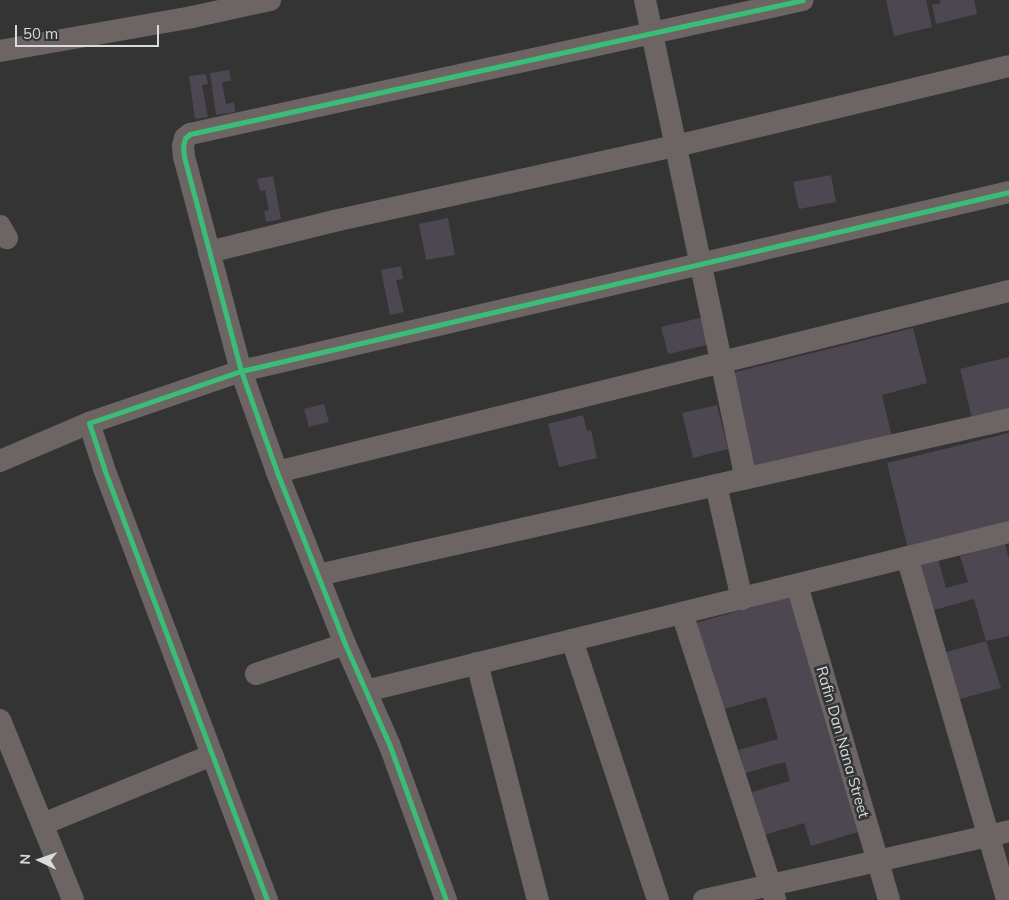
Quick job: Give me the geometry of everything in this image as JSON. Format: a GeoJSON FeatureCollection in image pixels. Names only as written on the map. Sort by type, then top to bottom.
{"type":"FeatureCollection","features":[{"type":"Feature","properties":{"kind":"street"},"geometry":{"type":"LineString","coordinates":[[0,51],[192,17],[270,0]]}},
{"type":"Feature","properties":{"kind":"street"},"geometry":{"type":"LineString","coordinates":[[645,0],[746,478]]}},
{"type":"Feature","properties":{"kind":"street"},"geometry":{"type":"LineString","coordinates":[[446,900],[390,746],[345,644],[277,472],[241,371],[184,157],[182,146],[184,138],[190,134],[802,0]]}},
{"type":"Feature","properties":{"kind":"street"},"geometry":{"type":"LineString","coordinates":[[209,252],[334,221],[676,146],[1009,66]]}},
{"type":"Feature","properties":{"kind":"street"},"geometry":{"type":"LineString","coordinates":[[0,461],[90,423],[241,371],[1009,192]]}},
{"type":"Feature","properties":{"kind":"street"},"geometry":{"type":"LineString","coordinates":[[277,472],[1009,291]]}},
{"type":"Feature","properties":{"kind":"street"},"geometry":{"type":"LineString","coordinates":[[318,575],[1009,418]]}},
{"type":"Feature","properties":{"kind":"street"},"geometry":{"type":"LineString","coordinates":[[90,423],[104,468],[267,900]]}},
{"type":"Feature","properties":{"kind":"street"},"geometry":{"type":"LineString","coordinates":[[716,485],[742,599]]}},
{"type":"Feature","properties":{"kind":"street"},"geometry":{"type":"LineString","coordinates":[[366,692],[1009,532]]}},
{"type":"Feature","properties":{"kind":"street"},"geometry":{"type":"LineString","coordinates":[[908,557],[998,833],[1007,900]]}},
{"type":"Feature","properties":{"kind":"street","name":"Rafin Dan Nana Street"},"geometry":{"type":"LineString","coordinates":[[797,585],[889,900]]}},
{"type":"Feature","properties":{"kind":"street"},"geometry":{"type":"LineString","coordinates":[[682,613],[773,892]]}},
{"type":"Feature","properties":{"kind":"street"},"geometry":{"type":"LineString","coordinates":[[572,640],[658,900]]}},
{"type":"Feature","properties":{"kind":"street"},"geometry":{"type":"LineString","coordinates":[[256,674],[345,644]]}},
{"type":"Feature","properties":{"kind":"street"},"geometry":{"type":"LineString","coordinates":[[477,663],[538,900]]}},
{"type":"Feature","properties":{"kind":"street"},"geometry":{"type":"LineString","coordinates":[[0,720],[73,900]]}},
{"type":"Feature","properties":{"kind":"street"},"geometry":{"type":"LineString","coordinates":[[43,824],[212,755]]}},
{"type":"Feature","properties":{"kind":"street"},"geometry":{"type":"LineString","coordinates":[[704,900],[773,892],[878,861],[998,833]]}},
{"type":"Feature","properties":{"kind":"building"},"geometry":{"type":"Polygon","coordinates":[[[886,0],[926,0],[932,27],[894,36],[886,0]]]}},
{"type":"Feature","properties":{"kind":"building"},"geometry":{"type":"Polygon","coordinates":[[[940,0],[974,0],[977,14],[936,24],[932,5],[941,3],[940,0]]]}},
{"type":"Feature","properties":{"kind":"building"},"geometry":{"type":"Polygon","coordinates":[[[229,70],[231,81],[222,82],[226,104],[234,102],[235,112],[216,115],[210,73],[229,70]]]}},
{"type":"Feature","properties":{"kind":"building"},"geometry":{"type":"Polygon","coordinates":[[[206,74],[208,84],[202,85],[208,117],[195,119],[189,76],[206,74]]]}},
{"type":"Feature","properties":{"kind":"building"},"geometry":{"type":"Polygon","coordinates":[[[831,175],[836,202],[799,209],[793,182],[831,175]]]}},
{"type":"Feature","properties":{"kind":"building"},"geometry":{"type":"Polygon","coordinates":[[[273,176],[281,219],[266,222],[264,211],[269,210],[265,190],[260,191],[257,179],[273,176]]]}},
{"type":"Feature","properties":{"kind":"building"},"geometry":{"type":"Polygon","coordinates":[[[448,218],[455,255],[426,260],[419,224],[448,218]]]}},
{"type":"Feature","properties":{"kind":"building"},"geometry":{"type":"Polygon","coordinates":[[[401,266],[403,279],[396,280],[404,312],[390,315],[381,270],[401,266]]]}},
{"type":"Feature","properties":{"kind":"building"},"geometry":{"type":"Polygon","coordinates":[[[704,317],[711,344],[668,354],[661,327],[704,317]]]}},
{"type":"Feature","properties":{"kind":"building"},"geometry":{"type":"Polygon","coordinates":[[[913,328],[927,383],[882,395],[892,437],[755,471],[732,373],[913,328]]]}},
{"type":"Feature","properties":{"kind":"building"},"geometry":{"type":"Polygon","coordinates":[[[1009,357],[1009,410],[972,419],[960,369],[1009,357]]]}},
{"type":"Feature","properties":{"kind":"building"},"geometry":{"type":"Polygon","coordinates":[[[324,404],[329,422],[309,427],[304,409],[324,404]]]}},
{"type":"Feature","properties":{"kind":"building"},"geometry":{"type":"Polygon","coordinates":[[[717,405],[728,449],[693,458],[682,413],[717,405]]]}},
{"type":"Feature","properties":{"kind":"building"},"geometry":{"type":"Polygon","coordinates":[[[583,415],[587,431],[591,430],[597,458],[559,467],[548,424],[583,415]]]}},
{"type":"Feature","properties":{"kind":"building"},"geometry":{"type":"Polygon","coordinates":[[[1009,433],[1009,523],[908,549],[887,463],[1009,433]]]}},
{"type":"Feature","properties":{"kind":"building"},"geometry":{"type":"Polygon","coordinates":[[[1005,543],[1009,560],[1009,636],[986,641],[974,599],[927,612],[914,566],[938,559],[946,588],[968,582],[960,556],[1005,543]]]}},
{"type":"Feature","properties":{"kind":"building"},"geometry":{"type":"Polygon","coordinates":[[[791,596],[858,832],[811,846],[804,823],[764,835],[752,792],[790,781],[785,762],[745,773],[739,750],[778,739],[766,697],[721,710],[696,623],[791,596]]]}},
{"type":"Feature","properties":{"kind":"building"},"geometry":{"type":"Polygon","coordinates":[[[986,641],[1001,688],[956,700],[943,653],[986,641]]]}},
{"type":"Feature","properties":{"kind":"cycle path"},"geometry":{"type":"LineString","coordinates":[[446,900],[390,746],[345,644],[277,472],[241,371],[184,157],[183,146],[185,138],[190,134],[803,0]]}},
{"type":"Feature","properties":{"kind":"cycle path"},"geometry":{"type":"LineString","coordinates":[[267,900],[104,468],[89,423],[241,371],[1009,192]]}}]}
